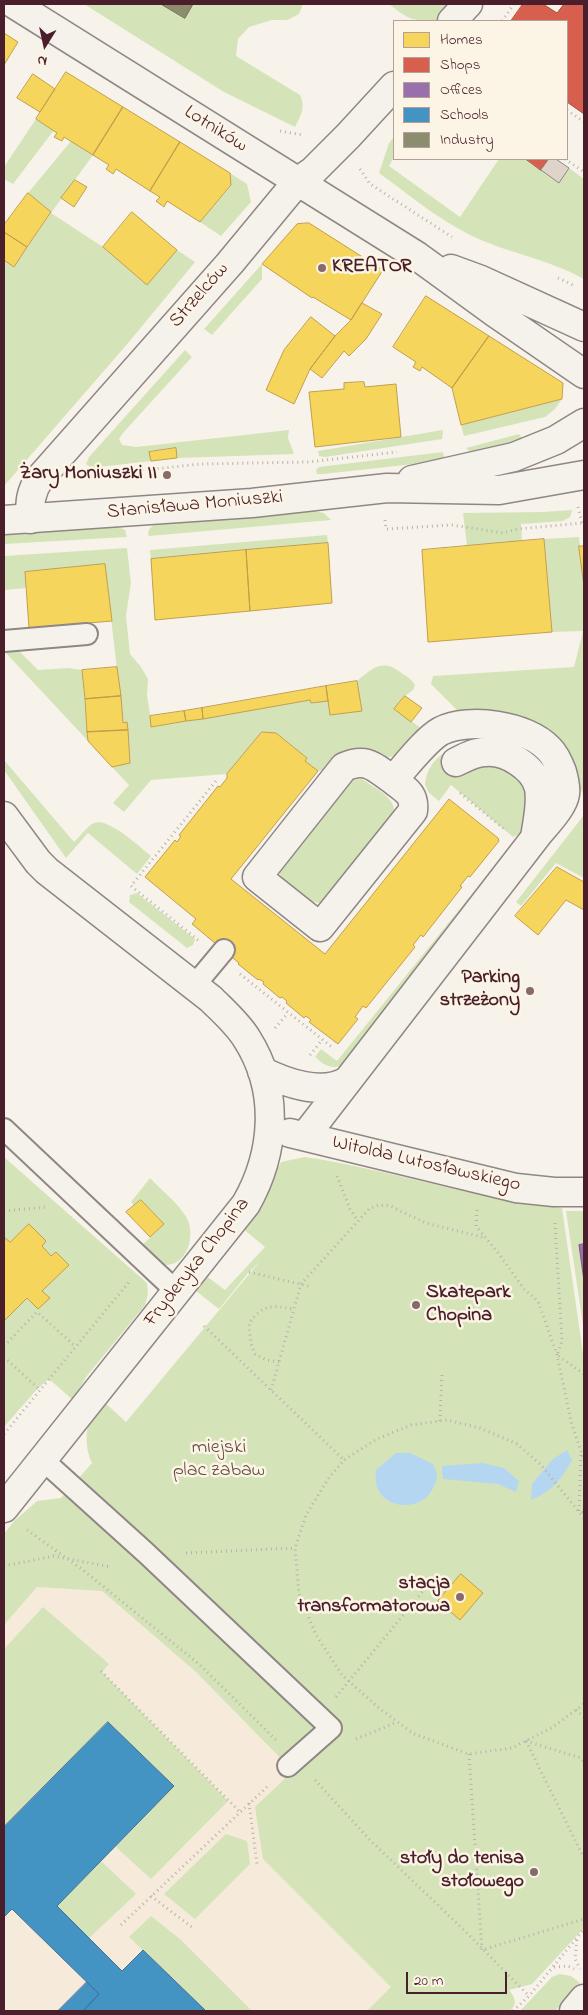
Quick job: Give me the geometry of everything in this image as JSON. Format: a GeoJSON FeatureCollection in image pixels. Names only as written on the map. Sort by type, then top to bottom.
{"type":"FeatureCollection","features":[{"type":"Feature","properties":{"kind":"street","name":"Lotników"},"geometry":{"type":"LineString","coordinates":[[14,4],[417,256],[584,374]]}},
{"type":"Feature","properties":{"kind":"street"},"geometry":{"type":"LineString","coordinates":[[453,20],[468,4]]}},
{"type":"Feature","properties":{"kind":"street","name":"Strzelców"},"geometry":{"type":"LineString","coordinates":[[17,520],[40,478],[224,270],[297,182],[357,143],[393,88]]}},
{"type":"Feature","properties":{"kind":"street","name":"Lotników"},"geometry":{"type":"LineString","coordinates":[[417,256],[481,280],[584,327]]}},
{"type":"Feature","properties":{"kind":"street","name":"Stanisława Moniuszki"},"geometry":{"type":"LineString","coordinates":[[386,501],[449,470],[514,457],[556,440],[584,423]]}},
{"type":"Feature","properties":{"kind":"street","name":"Stanisława Moniuszki"},"geometry":{"type":"LineString","coordinates":[[17,520],[242,503],[386,501],[499,490],[584,475]]}},
{"type":"Feature","properties":{"kind":"street"},"geometry":{"type":"LineString","coordinates":[[305,1136],[561,805],[565,794],[565,784],[559,764],[544,743],[534,737],[493,725],[467,725],[443,730],[434,736],[393,780]]}},
{"type":"Feature","properties":{"kind":"street"},"geometry":{"type":"LineString","coordinates":[[456,762],[473,754],[491,752],[506,755],[531,774],[540,794],[540,809],[534,838]]}},
{"type":"Feature","properties":{"kind":"street"},"geometry":{"type":"LineString","coordinates":[[355,762],[370,763],[393,780],[411,794],[414,801],[413,811],[320,928],[268,897],[257,876],[344,767],[355,762]]}},
{"type":"Feature","properties":{"kind":"street","name":"Fryderyka Chopina"},"geometry":{"type":"LineString","coordinates":[[4,816],[38,862],[211,999],[242,1031],[262,1071],[268,1098],[270,1132],[262,1171],[246,1204],[4,1508]]}},
{"type":"Feature","properties":{"kind":"street"},"geometry":{"type":"LineString","coordinates":[[262,1071],[292,1083],[310,1086],[331,1087],[347,1081]]}},
{"type":"Feature","properties":{"kind":"street","name":"Witolda Lutosławskiego"},"geometry":{"type":"LineString","coordinates":[[270,1132],[305,1136],[516,1188],[584,1192]]}},
{"type":"Feature","properties":{"kind":"street"},"geometry":{"type":"LineString","coordinates":[[574,2011],[584,1999]]}},
{"type":"Feature","properties":{"kind":"lane"},"geometry":{"type":"LineString","coordinates":[[4,641],[87,634]]}},
{"type":"Feature","properties":{"kind":"lane"},"geometry":{"type":"LineString","coordinates":[[194,986],[221,953]]}},
{"type":"Feature","properties":{"kind":"lane"},"geometry":{"type":"LineString","coordinates":[[4,1129],[177,1292]]}},
{"type":"Feature","properties":{"kind":"lane"},"geometry":{"type":"LineString","coordinates":[[43,1460],[148,1555],[331,1728],[288,1766]]}},
{"type":"Feature","properties":{"kind":"path"},"geometry":{"type":"LineString","coordinates":[[503,20],[514,4]]}},
{"type":"Feature","properties":{"kind":"path"},"geometry":{"type":"LineString","coordinates":[[568,111],[584,122]]}},
{"type":"Feature","properties":{"kind":"path"},"geometry":{"type":"LineString","coordinates":[[272,127],[281,132],[300,136],[307,134]]}},
{"type":"Feature","properties":{"kind":"path"},"geometry":{"type":"LineString","coordinates":[[357,143],[360,170],[370,184],[455,239]]}},
{"type":"Feature","properties":{"kind":"path"},"geometry":{"type":"LineString","coordinates":[[566,160],[584,172]]}},
{"type":"Feature","properties":{"kind":"path"},"geometry":{"type":"LineString","coordinates":[[556,278],[578,287]]}},
{"type":"Feature","properties":{"kind":"path"},"geometry":{"type":"LineString","coordinates":[[82,477],[200,464],[308,462],[405,451]]}},
{"type":"Feature","properties":{"kind":"path"},"geometry":{"type":"LineString","coordinates":[[386,501],[386,529],[452,525],[503,533],[518,529],[583,523],[576,501]]}},
{"type":"Feature","properties":{"kind":"path"},"geometry":{"type":"LineString","coordinates":[[216,781],[131,886],[221,953]]}},
{"type":"Feature","properties":{"kind":"path"},"geometry":{"type":"LineString","coordinates":[[271,1033],[288,1013]]}},
{"type":"Feature","properties":{"kind":"path"},"geometry":{"type":"LineString","coordinates":[[335,1170],[350,1208],[358,1221]]}},
{"type":"Feature","properties":{"kind":"path"},"geometry":{"type":"LineString","coordinates":[[478,1203],[476,1226],[524,1289],[538,1301],[557,1355],[572,1421],[584,1460]]}},
{"type":"Feature","properties":{"kind":"path"},"geometry":{"type":"LineString","coordinates":[[271,1390],[300,1284],[369,1208],[378,1205],[390,1206],[426,1223],[486,1238]]}},
{"type":"Feature","properties":{"kind":"path"},"geometry":{"type":"LineString","coordinates":[[4,1210],[50,1207]]}},
{"type":"Feature","properties":{"kind":"path"},"geometry":{"type":"LineString","coordinates":[[555,1217],[562,1341],[557,1355]]}},
{"type":"Feature","properties":{"kind":"path"},"geometry":{"type":"LineString","coordinates":[[4,1434],[136,1273],[147,1264]]}},
{"type":"Feature","properties":{"kind":"path"},"geometry":{"type":"LineString","coordinates":[[248,1272],[312,1287]]}},
{"type":"Feature","properties":{"kind":"path"},"geometry":{"type":"LineString","coordinates":[[279,1362],[266,1360],[254,1354],[249,1323],[264,1308],[276,1306],[293,1309]]}},
{"type":"Feature","properties":{"kind":"path"},"geometry":{"type":"LineString","coordinates":[[4,1346],[37,1312],[75,1346]]}},
{"type":"Feature","properties":{"kind":"path"},"geometry":{"type":"LineString","coordinates":[[204,1326],[344,1460]]}},
{"type":"Feature","properties":{"kind":"path"},"geometry":{"type":"LineString","coordinates":[[557,1355],[584,1374]]}},
{"type":"Feature","properties":{"kind":"path"},"geometry":{"type":"LineString","coordinates":[[4,1357],[40,1390]]}},
{"type":"Feature","properties":{"kind":"path"},"geometry":{"type":"LineString","coordinates":[[440,1421],[442,1372]]}},
{"type":"Feature","properties":{"kind":"path"},"geometry":{"type":"LineString","coordinates":[[584,1518],[541,1465],[517,1444],[480,1428],[447,1420],[411,1425],[377,1439],[344,1460],[328,1479],[306,1515],[296,1548],[299,1594],[316,1636],[342,1675],[380,1709],[414,1734],[469,1754],[512,1748],[553,1727],[584,1704]]}},
{"type":"Feature","properties":{"kind":"path"},"geometry":{"type":"LineString","coordinates":[[580,1512],[582,1455]]}},
{"type":"Feature","properties":{"kind":"path"},"geometry":{"type":"LineString","coordinates":[[148,1555],[296,1548]]}},
{"type":"Feature","properties":{"kind":"path"},"geometry":{"type":"LineString","coordinates":[[4,1566],[54,1556],[111,1567]]}},
{"type":"Feature","properties":{"kind":"path"},"geometry":{"type":"LineString","coordinates":[[319,1715],[349,1682],[436,1575]]}},
{"type":"Feature","properties":{"kind":"path"},"geometry":{"type":"LineString","coordinates":[[101,1672],[240,1812]]}},
{"type":"Feature","properties":{"kind":"path"},"geometry":{"type":"LineString","coordinates":[[576,1710],[584,1718]]}},
{"type":"Feature","properties":{"kind":"path"},"geometry":{"type":"LineString","coordinates":[[526,1741],[581,1758],[584,1762]]}},
{"type":"Feature","properties":{"kind":"path"},"geometry":{"type":"LineString","coordinates":[[526,1741],[584,1858]]}},
{"type":"Feature","properties":{"kind":"path"},"geometry":{"type":"LineString","coordinates":[[469,1754],[482,1950],[584,1919]]}},
{"type":"Feature","properties":{"kind":"path"},"geometry":{"type":"LineString","coordinates":[[121,1925],[288,1766]]}},
{"type":"Feature","properties":{"kind":"path"},"geometry":{"type":"LineString","coordinates":[[249,1803],[257,1864]]}},
{"type":"Feature","properties":{"kind":"path"},"geometry":{"type":"LineString","coordinates":[[478,1888],[494,1885]]}},
{"type":"Feature","properties":{"kind":"path"},"geometry":{"type":"LineString","coordinates":[[151,1896],[193,1928]]}},
{"type":"Feature","properties":{"kind":"path"},"geometry":{"type":"LineString","coordinates":[[513,2011],[584,1929]]}},
{"type":"Feature","properties":{"kind":"path"},"geometry":{"type":"LineString","coordinates":[[553,1967],[568,1966],[582,1972],[575,1959],[577,1938]]}},
{"type":"Feature","properties":{"kind":"shaded area"},"geometry":{"type":"Polygon","coordinates":[[[37,1587],[102,1591],[196,1672],[508,1990],[487,2011],[4,2011],[4,1625],[37,1587]]]}},
{"type":"Feature","properties":{"kind":"green space"},"geometry":{"type":"Polygon","coordinates":[[[84,4],[303,4],[299,14],[287,20],[272,20],[249,27],[238,39],[236,56],[300,95],[303,108],[295,127],[224,92],[84,4]]]}},
{"type":"Feature","properties":{"kind":"green space"},"geometry":{"type":"Polygon","coordinates":[[[389,4],[453,4],[437,20],[410,18],[389,4]]]}},
{"type":"Feature","properties":{"kind":"green space"},"geometry":{"type":"Polygon","coordinates":[[[36,119],[54,130],[13,184],[4,179],[4,167],[36,119]]]}},
{"type":"Feature","properties":{"kind":"green space"},"geometry":{"type":"Polygon","coordinates":[[[393,138],[393,159],[389,166],[460,217],[498,160],[527,160],[559,182],[569,168],[584,179],[584,279],[556,266],[498,247],[470,235],[435,214],[379,173],[389,143],[393,138]]]}},
{"type":"Feature","properties":{"kind":"green space"},"geometry":{"type":"Polygon","coordinates":[[[71,141],[93,155],[51,213],[28,193],[71,141]]]}},
{"type":"Feature","properties":{"kind":"green space"},"geometry":{"type":"Polygon","coordinates":[[[230,173],[247,184],[251,202],[221,236],[200,222],[231,186],[230,173]]]}},
{"type":"Feature","properties":{"kind":"green space"},"geometry":{"type":"Polygon","coordinates":[[[51,213],[103,247],[147,284],[177,250],[195,262],[129,342],[4,486],[4,260],[14,266],[51,213]]]}},
{"type":"Feature","properties":{"kind":"green space"},"geometry":{"type":"Polygon","coordinates":[[[262,264],[262,279],[212,335],[204,329],[262,264]]]}},
{"type":"Feature","properties":{"kind":"green space"},"geometry":{"type":"Polygon","coordinates":[[[185,350],[192,357],[123,433],[119,439],[122,445],[136,447],[289,430],[288,438],[294,454],[177,458],[175,448],[150,451],[151,461],[91,468],[86,464],[89,457],[185,350]]]}},
{"type":"Feature","properties":{"kind":"green space"},"geometry":{"type":"Polygon","coordinates":[[[562,399],[555,409],[545,417],[464,436],[461,425],[562,399]]]}},
{"type":"Feature","properties":{"kind":"green space"},"geometry":{"type":"Polygon","coordinates":[[[443,430],[442,439],[325,457],[319,456],[318,451],[443,430]]]}},
{"type":"Feature","properties":{"kind":"green space"},"geometry":{"type":"Polygon","coordinates":[[[519,434],[525,442],[473,454],[466,448],[519,434]]]}},
{"type":"Feature","properties":{"kind":"green space"},"geometry":{"type":"Polygon","coordinates":[[[443,452],[444,457],[441,461],[323,474],[317,474],[316,470],[319,467],[443,452]]]}},
{"type":"Feature","properties":{"kind":"green space"},"geometry":{"type":"Polygon","coordinates":[[[308,510],[324,513],[331,520],[149,536],[148,533],[150,528],[157,523],[308,510]]]}},
{"type":"Feature","properties":{"kind":"green space"},"geometry":{"type":"Polygon","coordinates":[[[572,510],[570,517],[563,521],[521,524],[522,541],[467,546],[463,513],[572,510]]]}},
{"type":"Feature","properties":{"kind":"green space"},"geometry":{"type":"Polygon","coordinates":[[[116,526],[125,530],[127,537],[4,544],[4,531],[116,526]]]}},
{"type":"Feature","properties":{"kind":"green space"},"geometry":{"type":"Polygon","coordinates":[[[327,535],[328,543],[151,559],[150,550],[327,535]]]}},
{"type":"Feature","properties":{"kind":"green space"},"geometry":{"type":"Polygon","coordinates":[[[579,537],[584,586],[584,796],[568,761],[464,717],[431,684],[433,676],[574,667],[583,631],[552,632],[544,539],[579,537]]]}},
{"type":"Feature","properties":{"kind":"green space"},"geometry":{"type":"Polygon","coordinates":[[[127,548],[131,583],[126,616],[130,654],[148,679],[147,695],[152,727],[310,700],[311,703],[328,701],[330,715],[362,710],[357,681],[374,668],[384,665],[396,669],[415,685],[413,690],[394,709],[421,728],[423,733],[404,754],[318,771],[305,761],[307,758],[276,733],[262,732],[227,774],[151,780],[124,812],[113,803],[129,785],[112,767],[130,762],[127,722],[123,723],[105,565],[25,572],[26,588],[4,590],[4,556],[127,548]]]}},
{"type":"Feature","properties":{"kind":"green space"},"geometry":{"type":"Polygon","coordinates":[[[17,649],[38,670],[68,668],[82,670],[88,741],[4,651],[17,649]]]}},
{"type":"Feature","properties":{"kind":"green space"},"geometry":{"type":"Polygon","coordinates":[[[449,750],[463,771],[481,763],[498,764],[524,782],[528,795],[523,832],[513,837],[451,785],[439,801],[429,793],[425,785],[429,769],[439,756],[449,750]]]}},
{"type":"Feature","properties":{"kind":"green space"},"geometry":{"type":"Polygon","coordinates":[[[4,760],[74,842],[91,824],[100,822],[124,834],[151,856],[137,874],[88,833],[66,858],[4,770],[4,760]]]}},
{"type":"Feature","properties":{"kind":"green space"},"geometry":{"type":"Polygon","coordinates":[[[362,779],[388,798],[392,803],[395,815],[324,903],[310,901],[289,887],[280,874],[279,868],[343,784],[352,780],[362,779]]]}},
{"type":"Feature","properties":{"kind":"green space"},"geometry":{"type":"Polygon","coordinates":[[[584,815],[584,878],[556,863],[521,906],[516,902],[584,815]]]}},
{"type":"Feature","properties":{"kind":"green space"},"geometry":{"type":"Polygon","coordinates":[[[505,853],[509,856],[343,1065],[328,1066],[315,1057],[321,1049],[337,1061],[505,853]]]}},
{"type":"Feature","properties":{"kind":"green space"},"geometry":{"type":"Polygon","coordinates":[[[137,893],[195,939],[193,945],[187,948],[129,902],[130,895],[137,893]]]}},
{"type":"Feature","properties":{"kind":"green space"},"geometry":{"type":"Polygon","coordinates":[[[4,1157],[147,1283],[148,1294],[145,1305],[86,1377],[73,1400],[49,1379],[38,1388],[4,1427],[4,1157]]]}},
{"type":"Feature","properties":{"kind":"green space","name":"miejski plac zabaw"},"geometry":{"type":"Polygon","coordinates":[[[305,1157],[369,1169],[497,1198],[562,1208],[584,1360],[584,1928],[532,1984],[509,1990],[515,2000],[510,2011],[367,2011],[391,1987],[263,1859],[255,1807],[293,1771],[196,1672],[102,1591],[37,1587],[4,1625],[4,1534],[14,1521],[37,1501],[61,1498],[92,1463],[87,1449],[88,1427],[92,1417],[104,1402],[126,1422],[260,1261],[219,1309],[191,1287],[205,1275],[225,1290],[265,1247],[242,1228],[262,1201],[281,1162],[305,1157]]]}},
{"type":"Feature","properties":{"kind":"green space"},"geometry":{"type":"Polygon","coordinates":[[[150,1178],[182,1210],[190,1227],[188,1248],[180,1259],[172,1264],[160,1265],[138,1249],[164,1224],[141,1200],[134,1205],[131,1202],[150,1178]]]}},
{"type":"Feature","properties":{"kind":"green space"},"geometry":{"type":"Polygon","coordinates":[[[566,1211],[584,1211],[584,1244],[579,1245],[584,1281],[584,1332],[566,1211]]]}},
{"type":"Feature","properties":{"kind":"green space"},"geometry":{"type":"Polygon","coordinates":[[[43,1607],[109,1664],[102,1672],[228,1801],[151,1879],[115,1846],[174,1785],[108,1722],[4,1827],[4,1649],[43,1607]]]}},
{"type":"Feature","properties":{"kind":"green space"},"geometry":{"type":"Polygon","coordinates":[[[226,1834],[247,1841],[250,1864],[195,1919],[164,1894],[226,1834]]]}},
{"type":"Feature","properties":{"kind":"green space"},"geometry":{"type":"Polygon","coordinates":[[[101,1861],[136,1894],[89,1938],[57,1906],[101,1861]]]}},
{"type":"Feature","properties":{"kind":"green space"},"geometry":{"type":"Polygon","coordinates":[[[151,1916],[181,1940],[252,2011],[206,2011],[129,1937],[151,1916]]]}},
{"type":"Feature","properties":{"kind":"green space"},"geometry":{"type":"Polygon","coordinates":[[[559,1974],[571,1976],[580,1983],[555,2011],[520,2011],[552,1977],[559,1974]]]}},
{"type":"Feature","properties":{"kind":"water"},"geometry":{"type":"Polygon","coordinates":[[[567,1450],[572,1460],[564,1473],[550,1489],[531,1500],[532,1484],[553,1459],[567,1450]]]}},
{"type":"Feature","properties":{"kind":"water"},"geometry":{"type":"Polygon","coordinates":[[[396,1453],[410,1453],[433,1464],[437,1479],[429,1495],[421,1501],[403,1505],[393,1503],[385,1499],[379,1492],[376,1470],[396,1453]]]}},
{"type":"Feature","properties":{"kind":"water"},"geometry":{"type":"Polygon","coordinates":[[[483,1463],[504,1468],[519,1481],[516,1492],[498,1484],[443,1479],[442,1466],[483,1463]]]}},
{"type":"Feature","properties":{"kind":"building: Homes"},"geometry":{"type":"Polygon","coordinates":[[[4,33],[18,42],[4,65],[4,33]]]}},
{"type":"Feature","properties":{"kind":"building: Homes"},"geometry":{"type":"Polygon","coordinates":[[[66,72],[123,107],[93,155],[64,137],[62,141],[54,137],[57,133],[36,119],[66,72]]]}},
{"type":"Feature","properties":{"kind":"building: Homes"},"geometry":{"type":"Polygon","coordinates":[[[33,74],[55,89],[40,112],[17,98],[33,74]]]}},
{"type":"Feature","properties":{"kind":"building: Homes"},"geometry":{"type":"Polygon","coordinates":[[[123,107],[180,142],[150,191],[116,169],[113,174],[106,169],[109,165],[93,155],[123,107]]]}},
{"type":"Feature","properties":{"kind":"building: Homes"},"geometry":{"type":"Polygon","coordinates":[[[180,142],[230,173],[231,185],[200,222],[167,201],[164,207],[156,201],[160,197],[150,191],[180,142]]]}},
{"type":"Feature","properties":{"kind":"building: Homes"},"geometry":{"type":"Polygon","coordinates":[[[75,180],[87,187],[74,207],[61,198],[75,180]]]}},
{"type":"Feature","properties":{"kind":"building: Homes"},"geometry":{"type":"Polygon","coordinates":[[[28,193],[51,212],[27,247],[4,232],[4,225],[28,193]]]}},
{"type":"Feature","properties":{"kind":"building: Homes"},"geometry":{"type":"Polygon","coordinates":[[[132,212],[177,250],[147,285],[103,247],[132,212]]]}},
{"type":"Feature","properties":{"kind":"building: Homes"},"geometry":{"type":"Polygon","coordinates":[[[309,223],[383,270],[351,320],[312,298],[262,264],[297,224],[309,223]]]}},
{"type":"Feature","properties":{"kind":"building: Homes"},"geometry":{"type":"Polygon","coordinates":[[[4,232],[27,247],[14,267],[4,260],[4,232]]]}},
{"type":"Feature","properties":{"kind":"building: Homes"},"geometry":{"type":"Polygon","coordinates":[[[426,296],[489,336],[452,388],[422,367],[420,371],[413,367],[416,362],[393,347],[426,296]]]}},
{"type":"Feature","properties":{"kind":"building: Homes"},"geometry":{"type":"Polygon","coordinates":[[[362,303],[382,314],[366,339],[349,356],[344,351],[322,378],[310,369],[335,336],[351,320],[362,303]]]}},
{"type":"Feature","properties":{"kind":"building: Homes"},"geometry":{"type":"Polygon","coordinates":[[[311,317],[335,336],[310,369],[294,404],[266,390],[284,350],[311,317]]]}},
{"type":"Feature","properties":{"kind":"building: Homes"},"geometry":{"type":"Polygon","coordinates":[[[489,336],[563,383],[562,399],[461,425],[452,388],[489,336]]]}},
{"type":"Feature","properties":{"kind":"building: Homes"},"geometry":{"type":"Polygon","coordinates":[[[364,382],[365,387],[396,384],[401,437],[315,447],[309,392],[344,389],[344,383],[364,382]]]}},
{"type":"Feature","properties":{"kind":"building: Homes"},"geometry":{"type":"Polygon","coordinates":[[[176,448],[177,458],[151,461],[149,452],[176,448]]]}},
{"type":"Feature","properties":{"kind":"building: Homes"},"geometry":{"type":"Polygon","coordinates":[[[544,539],[552,632],[428,642],[422,550],[544,539]]]}},
{"type":"Feature","properties":{"kind":"building: Homes"},"geometry":{"type":"Polygon","coordinates":[[[328,543],[332,603],[250,611],[246,550],[328,543]]]}},
{"type":"Feature","properties":{"kind":"building: Homes"},"geometry":{"type":"Polygon","coordinates":[[[579,546],[584,546],[584,586],[579,546]]]}},
{"type":"Feature","properties":{"kind":"building: Homes"},"geometry":{"type":"Polygon","coordinates":[[[246,550],[250,611],[155,620],[151,559],[246,550]]]}},
{"type":"Feature","properties":{"kind":"building: Homes"},"geometry":{"type":"Polygon","coordinates":[[[105,564],[112,621],[29,628],[25,572],[105,564]]]}},
{"type":"Feature","properties":{"kind":"building: Homes"},"geometry":{"type":"Polygon","coordinates":[[[117,667],[121,696],[85,699],[82,670],[117,667]]]}},
{"type":"Feature","properties":{"kind":"building: Homes"},"geometry":{"type":"Polygon","coordinates":[[[357,681],[362,711],[330,715],[326,686],[357,681]]]}},
{"type":"Feature","properties":{"kind":"building: Homes"},"geometry":{"type":"Polygon","coordinates":[[[326,686],[328,701],[311,703],[310,700],[203,719],[202,708],[326,686]]]}},
{"type":"Feature","properties":{"kind":"building: Homes"},"geometry":{"type":"Polygon","coordinates":[[[121,696],[123,723],[127,722],[128,730],[87,732],[85,699],[121,696]]]}},
{"type":"Feature","properties":{"kind":"building: Homes"},"geometry":{"type":"Polygon","coordinates":[[[405,696],[422,708],[411,722],[394,709],[405,696]]]}},
{"type":"Feature","properties":{"kind":"building: Homes"},"geometry":{"type":"Polygon","coordinates":[[[202,708],[203,719],[186,721],[184,711],[202,708]]]}},
{"type":"Feature","properties":{"kind":"building: Homes"},"geometry":{"type":"Polygon","coordinates":[[[184,711],[186,721],[151,727],[150,716],[184,711]]]}},
{"type":"Feature","properties":{"kind":"building: Homes"},"geometry":{"type":"Polygon","coordinates":[[[128,730],[130,763],[112,767],[88,741],[87,732],[128,730]]]}},
{"type":"Feature","properties":{"kind":"building: Homes"},"geometry":{"type":"Polygon","coordinates":[[[262,732],[276,733],[307,758],[305,761],[318,771],[231,879],[325,954],[449,799],[498,838],[499,841],[470,877],[468,876],[460,886],[462,887],[423,937],[421,935],[413,945],[415,947],[366,1008],[363,1006],[355,1017],[358,1019],[338,1044],[309,1022],[311,1020],[306,1016],[304,1018],[286,1003],[287,1001],[282,997],[280,998],[263,984],[264,982],[258,980],[238,964],[192,924],[196,919],[145,877],[175,840],[177,842],[181,836],[179,835],[218,786],[220,787],[227,778],[227,774],[262,732]]]}},
{"type":"Feature","properties":{"kind":"building: Homes"},"geometry":{"type":"Polygon","coordinates":[[[557,867],[584,882],[584,910],[566,900],[538,935],[515,916],[557,867]]]}},
{"type":"Feature","properties":{"kind":"building: Homes"},"geometry":{"type":"Polygon","coordinates":[[[141,1200],[164,1224],[150,1237],[126,1212],[141,1200]]]}},
{"type":"Feature","properties":{"kind":"building: Homes"},"geometry":{"type":"Polygon","coordinates":[[[29,1224],[46,1241],[42,1246],[51,1256],[56,1252],[69,1265],[42,1291],[50,1298],[38,1309],[27,1298],[4,1321],[4,1240],[5,1238],[10,1242],[29,1224]]]}},
{"type":"Feature","properties":{"kind":"building: Homes","name":"stacja transformatorowa"},"geometry":{"type":"Polygon","coordinates":[[[461,1574],[483,1593],[460,1620],[438,1601],[461,1574]]]}},
{"type":"Feature","properties":{"kind":"building: Shops"},"geometry":{"type":"Polygon","coordinates":[[[523,4],[543,4],[557,13],[564,4],[584,4],[584,114],[568,103],[568,20],[512,20],[523,4]]]}},
{"type":"Feature","properties":{"kind":"building: Shops"},"geometry":{"type":"Polygon","coordinates":[[[527,160],[548,160],[541,170],[527,160]]]}},
{"type":"Feature","properties":{"kind":"building: Offices"},"geometry":{"type":"Polygon","coordinates":[[[584,1244],[584,1281],[579,1245],[584,1244]]]}},
{"type":"Feature","properties":{"kind":"building: Schools"},"geometry":{"type":"Polygon","coordinates":[[[108,1722],[174,1786],[57,1906],[122,1971],[143,1950],[206,2011],[83,2011],[99,1994],[12,1909],[4,1917],[4,1827],[108,1722]]]}},
{"type":"Feature","properties":{"kind":"building: Schools"},"geometry":{"type":"Polygon","coordinates":[[[87,1982],[99,1994],[83,2011],[58,2011],[87,1982]]]}},
{"type":"Feature","properties":{"kind":"building: Industry"},"geometry":{"type":"Polygon","coordinates":[[[161,4],[193,4],[185,18],[161,4]]]}},
{"type":"Feature","properties":{"kind":"building: Other"},"geometry":{"type":"Polygon","coordinates":[[[548,160],[557,160],[569,168],[559,183],[541,170],[548,160]]]}},
{"type":"Feature","properties":{"kind":"place","name":"KREATOR"},"geometry":{"type":"Point","coordinates":[322,268]}},
{"type":"Feature","properties":{"kind":"place","name":"Żary Moniuszki II"},"geometry":{"type":"Point","coordinates":[167,475]}},
{"type":"Feature","properties":{"kind":"place","name":"Parking strzeżony"},"geometry":{"type":"Point","coordinates":[530,991]}},
{"type":"Feature","properties":{"kind":"place","name":"Skatepark Chopina"},"geometry":{"type":"Point","coordinates":[416,1305]}},
{"type":"Feature","properties":{"kind":"place","name":"stacja transformatorowa"},"geometry":{"type":"Point","coordinates":[460,1597]}},
{"type":"Feature","properties":{"kind":"place","name":"stoły do tenisa stołowego"},"geometry":{"type":"Point","coordinates":[534,1872]}}]}
